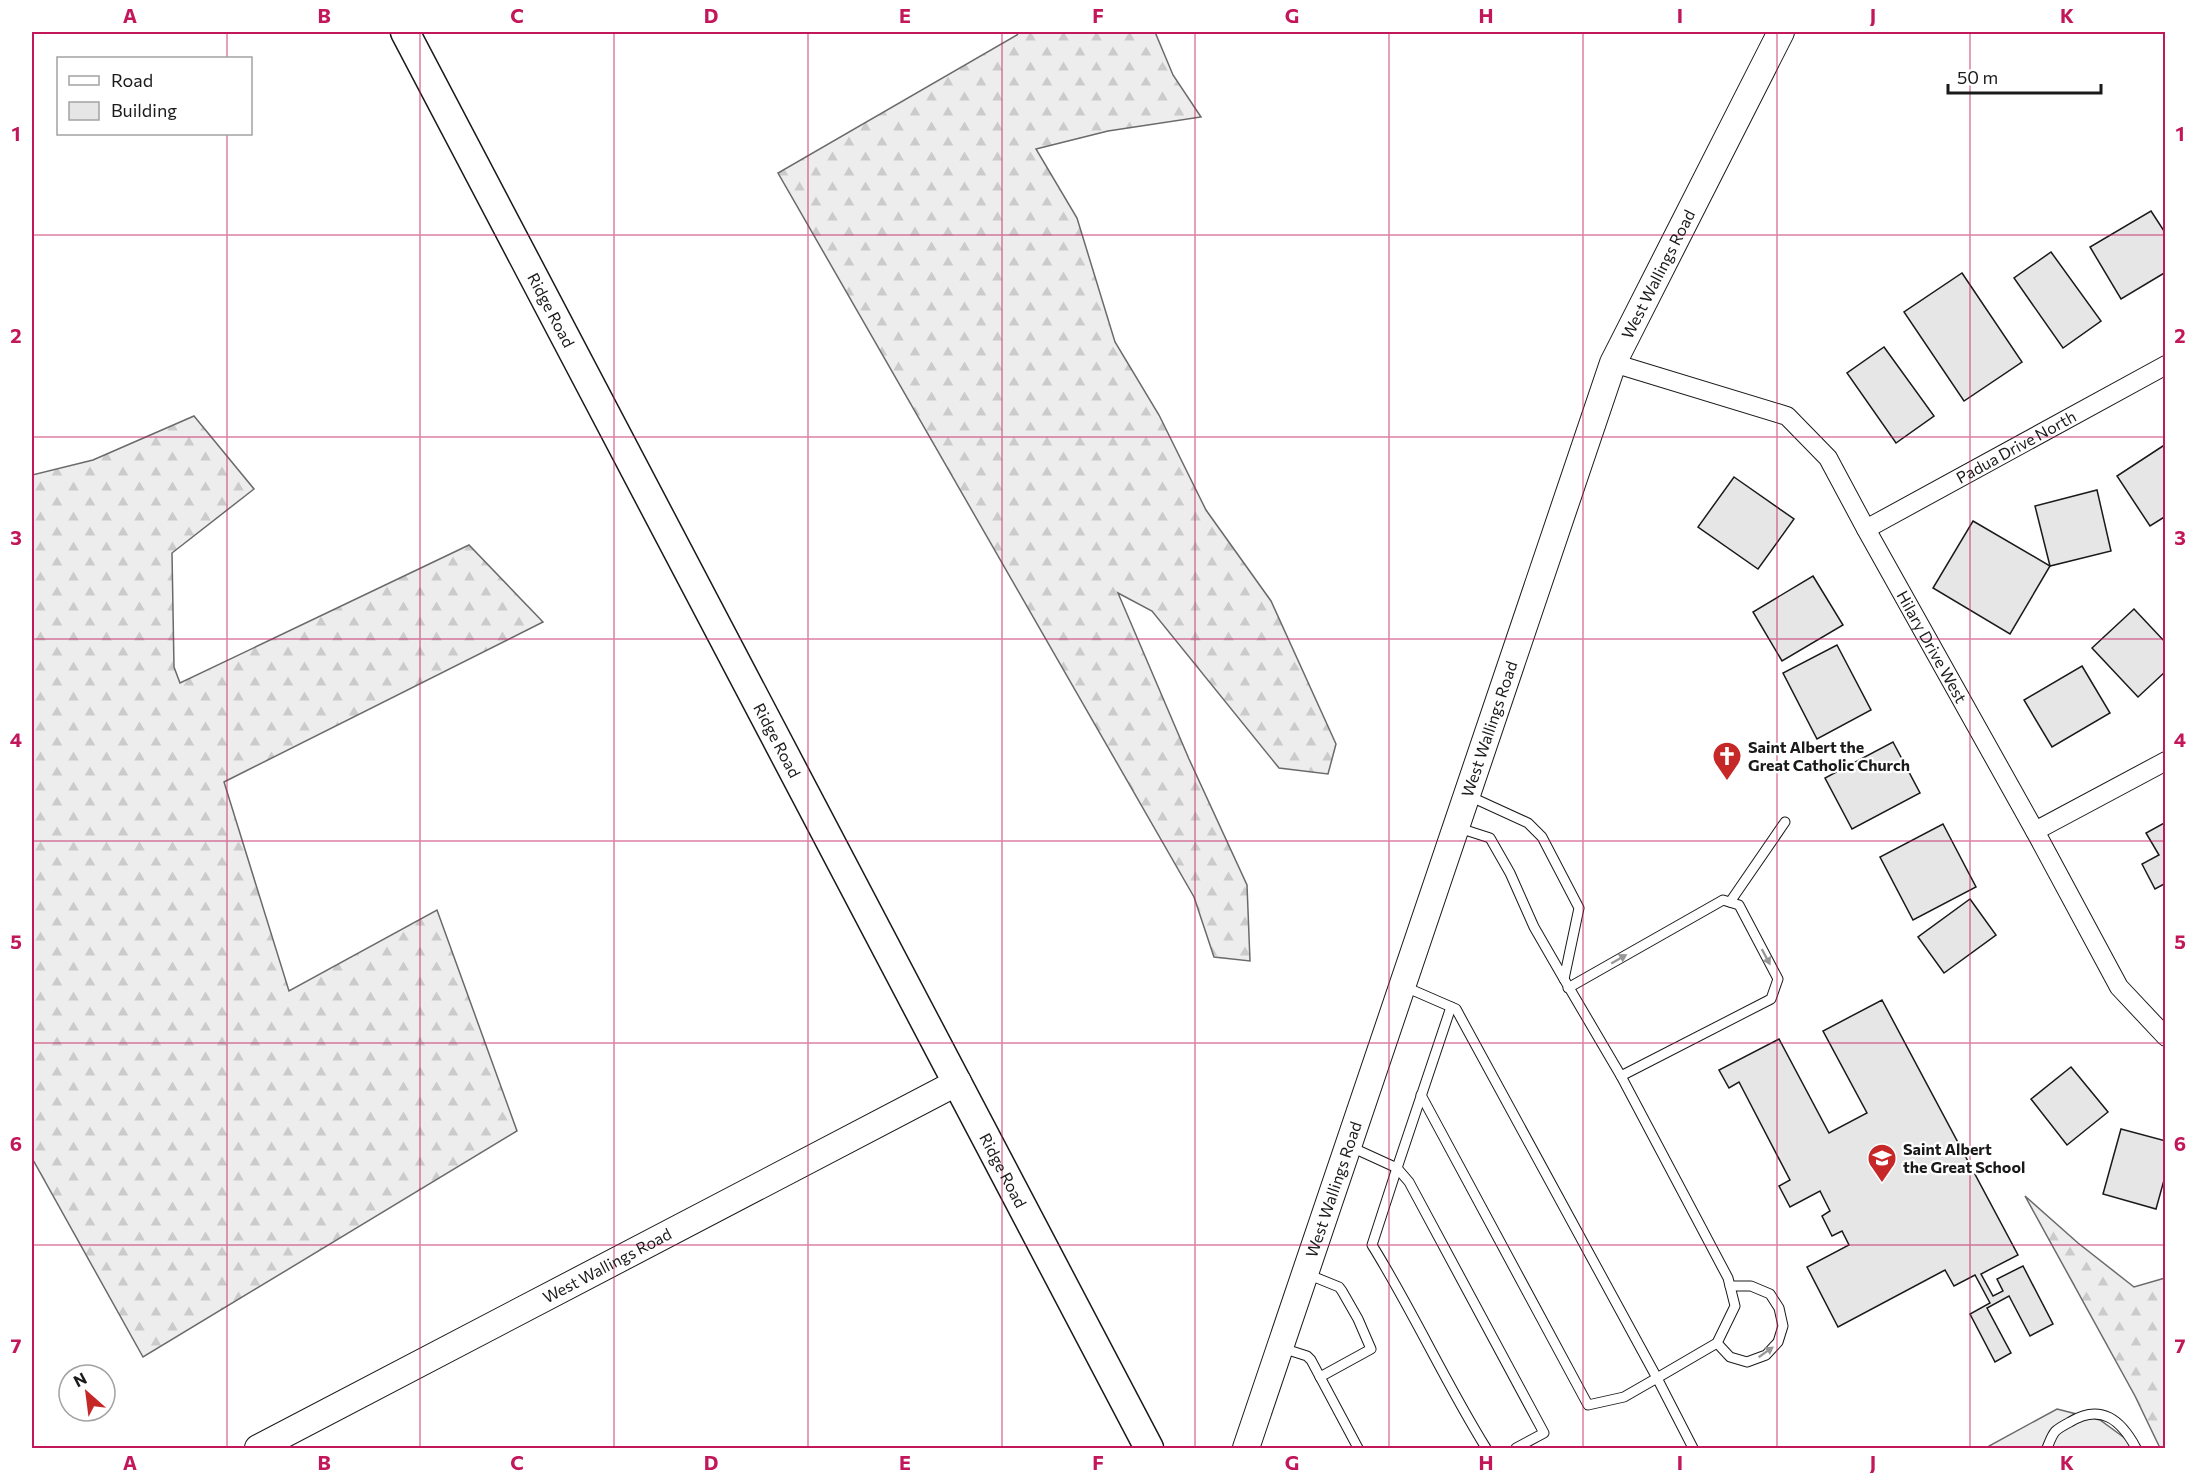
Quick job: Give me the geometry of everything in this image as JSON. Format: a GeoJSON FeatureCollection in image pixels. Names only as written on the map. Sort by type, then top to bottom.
{"type":"FeatureCollection","features":[{"type":"Feature","properties":{"kind":"main road","name":"Ridge Road"},"geometry":{"type":"LineString","coordinates":[[405,32],[1149,1449]]}},
{"type":"Feature","properties":{"kind":"street","name":"West Wallings Road"},"geometry":{"type":"LineString","coordinates":[[1246,1449],[1613,363],[1781,32]]}},
{"type":"Feature","properties":{"kind":"street","name":"Hilary Drive West"},"geometry":{"type":"LineString","coordinates":[[1613,363],[1787,416],[1828,458],[2119,987],[2166,1037]]}},
{"type":"Feature","properties":{"kind":"street","name":"Padua Drive North"},"geometry":{"type":"LineString","coordinates":[[1866,529],[2166,365]]}},
{"type":"Feature","properties":{"kind":"street"},"geometry":{"type":"LineString","coordinates":[[2035,831],[2166,761]]}},
{"type":"Feature","properties":{"kind":"street","name":"West Wallings Road"},"geometry":{"type":"LineString","coordinates":[[258,1449],[958,1082]]}},
{"type":"Feature","properties":{"kind":"lane"},"geometry":{"type":"LineString","coordinates":[[1467,795],[1528,823],[1542,837],[1552,853],[1580,908],[1566,984]]}},
{"type":"Feature","properties":{"kind":"lane"},"geometry":{"type":"LineString","coordinates":[[1730,902],[1785,822]]}},
{"type":"Feature","properties":{"kind":"lane"},"geometry":{"type":"LineString","coordinates":[[1422,1095],[1588,1405],[1624,1397],[1716,1343],[1735,1306],[1728,1278],[1621,1076],[1534,927],[1510,873],[1490,838],[1456,827]]}},
{"type":"Feature","properties":{"kind":"lane"},"geometry":{"type":"LineString","coordinates":[[1566,984],[1723,900],[1738,905],[1778,979],[1771,999],[1621,1076]]}},
{"type":"Feature","properties":{"kind":"lane"},"geometry":{"type":"LineString","coordinates":[[1403,986],[1456,1009],[1657,1378],[1693,1449]]}},
{"type":"Feature","properties":{"kind":"lane"},"geometry":{"type":"LineString","coordinates":[[1451,1006],[1372,1245],[1397,1285],[1461,1407],[1486,1449]]}},
{"type":"Feature","properties":{"kind":"lane"},"geometry":{"type":"LineString","coordinates":[[1349,1146],[1398,1168],[1409,1182],[1452,1259],[1544,1432],[1516,1449]]}},
{"type":"Feature","properties":{"kind":"lane"},"geometry":{"type":"LineString","coordinates":[[1306,1273],[1339,1287],[1358,1319],[1371,1349],[1320,1377]]}},
{"type":"Feature","properties":{"kind":"lane"},"geometry":{"type":"LineString","coordinates":[[1716,1343],[1730,1357],[1748,1362],[1766,1355],[1778,1342],[1783,1326],[1779,1308],[1770,1294],[1751,1286],[1730,1286]]}},
{"type":"Feature","properties":{"kind":"lane"},"geometry":{"type":"LineString","coordinates":[[1281,1347],[1307,1356],[1358,1449]]}},
{"type":"Feature","properties":{"kind":"lane"},"geometry":{"type":"LineString","coordinates":[[2047,1449],[2053,1431],[2084,1413],[2104,1415],[2127,1431],[2136,1449]]}},
{"type":"Feature","properties":{"kind":"green space"},"geometry":{"type":"Polygon","coordinates":[[[1019,32],[1155,32],[1173,75],[1201,117],[1108,131],[1036,149],[1077,218],[1115,342],[1159,415],[1206,510],[1271,601],[1336,744],[1328,774],[1279,768],[1152,611],[1118,593],[1189,759],[1247,885],[1250,961],[1214,957],[1194,897],[778,173],[1019,32]]]}},
{"type":"Feature","properties":{"kind":"green space"},"geometry":{"type":"Polygon","coordinates":[[[194,416],[254,489],[172,553],[174,667],[180,683],[469,545],[543,622],[224,782],[289,991],[437,910],[517,1131],[143,1357],[32,1158],[32,475],[93,460],[194,416]]]}},
{"type":"Feature","properties":{"kind":"green space"},"geometry":{"type":"Polygon","coordinates":[[[2025,1196],[2078,1243],[2134,1287],[2165,1278],[2165,1448],[2160,1448],[2135,1396],[2025,1196]]]}},
{"type":"Feature","properties":{"kind":"shaded area"},"geometry":{"type":"Polygon","coordinates":[[[2057,1409],[2100,1420],[2126,1439],[2132,1448],[1990,1448],[1989,1446],[2057,1409]]]}},
{"type":"Feature","properties":{"kind":"building"},"geometry":{"type":"Polygon","coordinates":[[[2151,211],[2166,234],[2166,272],[2121,299],[2090,247],[2151,211]]]}},
{"type":"Feature","properties":{"kind":"building"},"geometry":{"type":"Polygon","coordinates":[[[2051,252],[2101,321],[2063,348],[2014,278],[2051,252]]]}},
{"type":"Feature","properties":{"kind":"building"},"geometry":{"type":"Polygon","coordinates":[[[1962,273],[2022,362],[1964,401],[1904,312],[1962,273]]]}},
{"type":"Feature","properties":{"kind":"building"},"geometry":{"type":"Polygon","coordinates":[[[1884,347],[1934,416],[1896,443],[1847,373],[1884,347]]]}},
{"type":"Feature","properties":{"kind":"building"},"geometry":{"type":"Polygon","coordinates":[[[2166,444],[2166,516],[2150,526],[2117,476],[2166,444]]]}},
{"type":"Feature","properties":{"kind":"building"},"geometry":{"type":"Polygon","coordinates":[[[1734,477],[1794,519],[1758,569],[1698,527],[1734,477]]]}},
{"type":"Feature","properties":{"kind":"building"},"geometry":{"type":"Polygon","coordinates":[[[2097,490],[2111,551],[2050,566],[2035,506],[2097,490]]]}},
{"type":"Feature","properties":{"kind":"building"},"geometry":{"type":"Polygon","coordinates":[[[1973,521],[2050,566],[2010,634],[1933,588],[1973,521]]]}},
{"type":"Feature","properties":{"kind":"building"},"geometry":{"type":"Polygon","coordinates":[[[1813,576],[1843,625],[1782,661],[1753,612],[1813,576]]]}},
{"type":"Feature","properties":{"kind":"building"},"geometry":{"type":"Polygon","coordinates":[[[2134,609],[2166,643],[2166,671],[2138,697],[2092,648],[2134,609]]]}},
{"type":"Feature","properties":{"kind":"building"},"geometry":{"type":"Polygon","coordinates":[[[1837,645],[1871,710],[1817,739],[1783,673],[1837,645]]]}},
{"type":"Feature","properties":{"kind":"building"},"geometry":{"type":"Polygon","coordinates":[[[2082,666],[2110,713],[2052,747],[2024,700],[2082,666]]]}},
{"type":"Feature","properties":{"kind":"building"},"geometry":{"type":"Polygon","coordinates":[[[1893,742],[1920,793],[1852,829],[1825,778],[1893,742]]]}},
{"type":"Feature","properties":{"kind":"building"},"geometry":{"type":"Polygon","coordinates":[[[2166,822],[2166,883],[2155,889],[2142,864],[2159,855],[2146,833],[2166,822]]]}},
{"type":"Feature","properties":{"kind":"building"},"geometry":{"type":"Polygon","coordinates":[[[1943,824],[1976,887],[1913,920],[1880,857],[1943,824]]]}},
{"type":"Feature","properties":{"kind":"building"},"geometry":{"type":"Polygon","coordinates":[[[1970,899],[1996,935],[1944,973],[1918,937],[1970,899]]]}},
{"type":"Feature","properties":{"kind":"building","name":"Saint Albert the Great School"},"geometry":{"type":"Polygon","coordinates":[[[1882,1000],[2018,1255],[1981,1274],[1993,1296],[2003,1291],[1997,1279],[2023,1266],[2053,1324],[2030,1336],[2009,1296],[1987,1308],[2011,1353],[1995,1362],[1970,1314],[1990,1303],[1975,1275],[1954,1286],[1945,1270],[1838,1327],[1807,1267],[1849,1245],[1842,1231],[1832,1236],[1822,1216],[1830,1211],[1820,1191],[1790,1207],[1779,1186],[1790,1180],[1739,1082],[1729,1088],[1719,1070],[1779,1039],[1829,1133],[1867,1113],[1823,1031],[1882,1000]]]}},
{"type":"Feature","properties":{"kind":"building"},"geometry":{"type":"Polygon","coordinates":[[[2071,1067],[2108,1112],[2067,1145],[2031,1099],[2071,1067]]]}},
{"type":"Feature","properties":{"kind":"building"},"geometry":{"type":"Polygon","coordinates":[[[2121,1129],[2166,1141],[2166,1173],[2156,1209],[2103,1194],[2121,1129]]]}},
{"type":"Feature","properties":{"kind":"place","name":"Saint Albert the Great Catholic Church"},"geometry":{"type":"Point","coordinates":[1727,782]}},
{"type":"Feature","properties":{"kind":"place","name":"Saint Albert the Great School"},"geometry":{"type":"Point","coordinates":[1882,1184]}}]}
